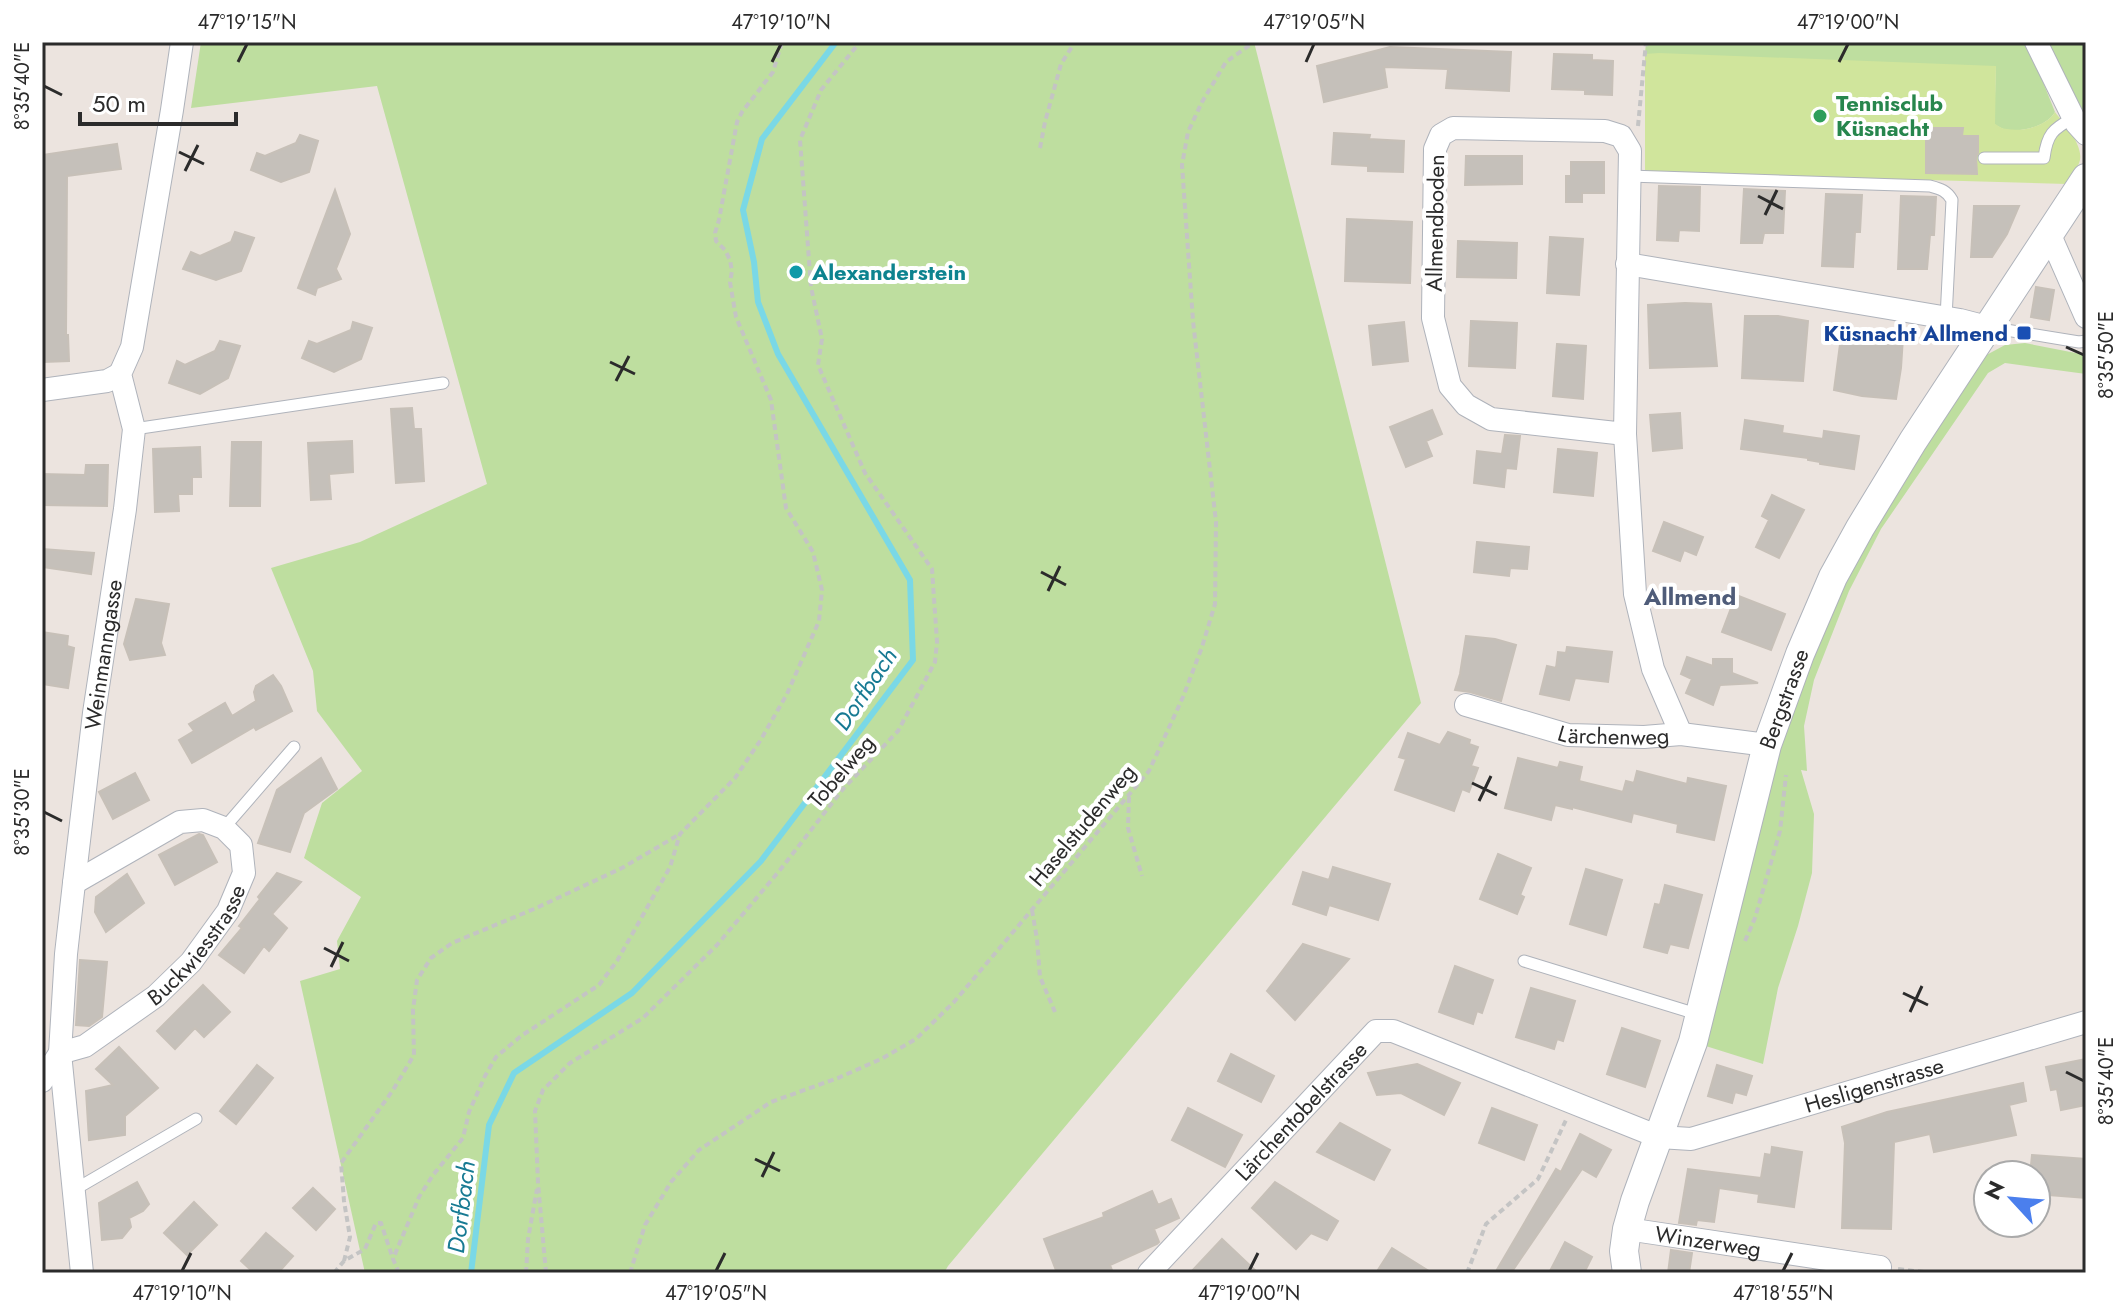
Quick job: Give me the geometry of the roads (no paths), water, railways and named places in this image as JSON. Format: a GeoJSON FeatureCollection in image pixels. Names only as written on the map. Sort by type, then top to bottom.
{"type":"FeatureCollection","features":[{"type":"Feature","properties":{"kind":"street"},"geometry":{"type":"LineString","coordinates":[[42,390],[107,381],[120,374],[132,347],[182,42]]}},
{"type":"Feature","properties":{"kind":"street"},"geometry":{"type":"LineString","coordinates":[[2036,42],[2079,126]]}},
{"type":"Feature","properties":{"kind":"street","name":"Allmendboden"},"geometry":{"type":"LineString","coordinates":[[1625,434],[1491,419],[1466,405],[1450,386],[1433,318],[1435,149],[1441,135],[1453,128],[1605,131],[1621,136],[1630,151],[1629,176]]}},
{"type":"Feature","properties":{"kind":"street"},"geometry":{"type":"LineString","coordinates":[[1629,176],[1625,434],[1635,594],[1653,669],[1681,734]]}},
{"type":"Feature","properties":{"kind":"street","name":"Bergstrasse"},"geometry":{"type":"LineString","coordinates":[[1627,1273],[1624,1251],[1627,1229],[1693,1042],[1767,745],[1800,654],[1833,577],[1860,528],[2084,181]]}},
{"type":"Feature","properties":{"kind":"street"},"geometry":{"type":"LineString","coordinates":[[2049,233],[2086,317]]}},
{"type":"Feature","properties":{"kind":"street"},"geometry":{"type":"LineString","coordinates":[[1627,264],[1987,327]]}},
{"type":"Feature","properties":{"kind":"street","name":"Weinmanngasse"},"geometry":{"type":"LineString","coordinates":[[82,1273],[60,1053],[66,954],[94,713],[134,429],[120,374]]}},
{"type":"Feature","properties":{"kind":"street","name":"Lärchenweg"},"geometry":{"type":"LineString","coordinates":[[1466,705],[1568,735],[1644,737],[1681,734],[1767,745]]}},
{"type":"Feature","properties":{"kind":"street"},"geometry":{"type":"LineString","coordinates":[[74,883],[180,822],[203,820],[224,828]]}},
{"type":"Feature","properties":{"kind":"street","name":"Buckwiesstrasse"},"geometry":{"type":"LineString","coordinates":[[60,1053],[85,1046],[156,996],[191,962],[228,911],[244,873],[241,845],[224,828]]}},
{"type":"Feature","properties":{"kind":"street","name":"Hesligenstrasse"},"geometry":{"type":"LineString","coordinates":[[1659,1137],[1691,1139],[2086,1022]]}},
{"type":"Feature","properties":{"kind":"street","name":"Lärchentobelstrasse"},"geometry":{"type":"LineString","coordinates":[[1149,1273],[1376,1031],[1393,1031],[1659,1137]]}},
{"type":"Feature","properties":{"kind":"street"},"geometry":{"type":"LineString","coordinates":[[42,1081],[60,1053]]}},
{"type":"Feature","properties":{"kind":"street","name":"Winzerweg"},"geometry":{"type":"LineString","coordinates":[[1627,1229],[1880,1267]]}},
{"type":"Feature","properties":{"kind":"lane"},"geometry":{"type":"LineString","coordinates":[[1984,158],[2044,158],[2049,137],[2056,128],[2079,126]]}},
{"type":"Feature","properties":{"kind":"lane"},"geometry":{"type":"LineString","coordinates":[[1629,176],[1940,188],[1952,200],[1946,318]]}},
{"type":"Feature","properties":{"kind":"lane"},"geometry":{"type":"LineString","coordinates":[[1987,327],[2086,341]]}},
{"type":"Feature","properties":{"kind":"lane"},"geometry":{"type":"LineString","coordinates":[[134,429],[443,383]]}},
{"type":"Feature","properties":{"kind":"lane"},"geometry":{"type":"LineString","coordinates":[[224,828],[294,747]]}},
{"type":"Feature","properties":{"kind":"lane"},"geometry":{"type":"LineString","coordinates":[[1524,961],[1700,1015]]}},
{"type":"Feature","properties":{"kind":"lane"},"geometry":{"type":"LineString","coordinates":[[74,1191],[196,1119]]}},
{"type":"Feature","properties":{"kind":"waterway","name":"Dorfbach"},"geometry":{"type":"LineString","coordinates":[[471,1273],[489,1125],[514,1073],[632,993],[761,861],[913,660],[910,580],[778,354],[758,302],[754,262],[743,210],[762,139],[836,42]]}},
{"type":"Feature","properties":{"kind":"place","name":"Tennisclub Küsnacht"},"geometry":{"type":"Point","coordinates":[1820,116]}},
{"type":"Feature","properties":{"kind":"place","name":"Alexanderstein"},"geometry":{"type":"Point","coordinates":[796,272]}},
{"type":"Feature","properties":{"kind":"place","name":"Küsnacht Allmend"},"geometry":{"type":"Point","coordinates":[2024,333]}},
{"type":"Feature","properties":{"kind":"district","name":"Allmend"},"geometry":{"type":"Point","coordinates":[1690,596]}}]}
